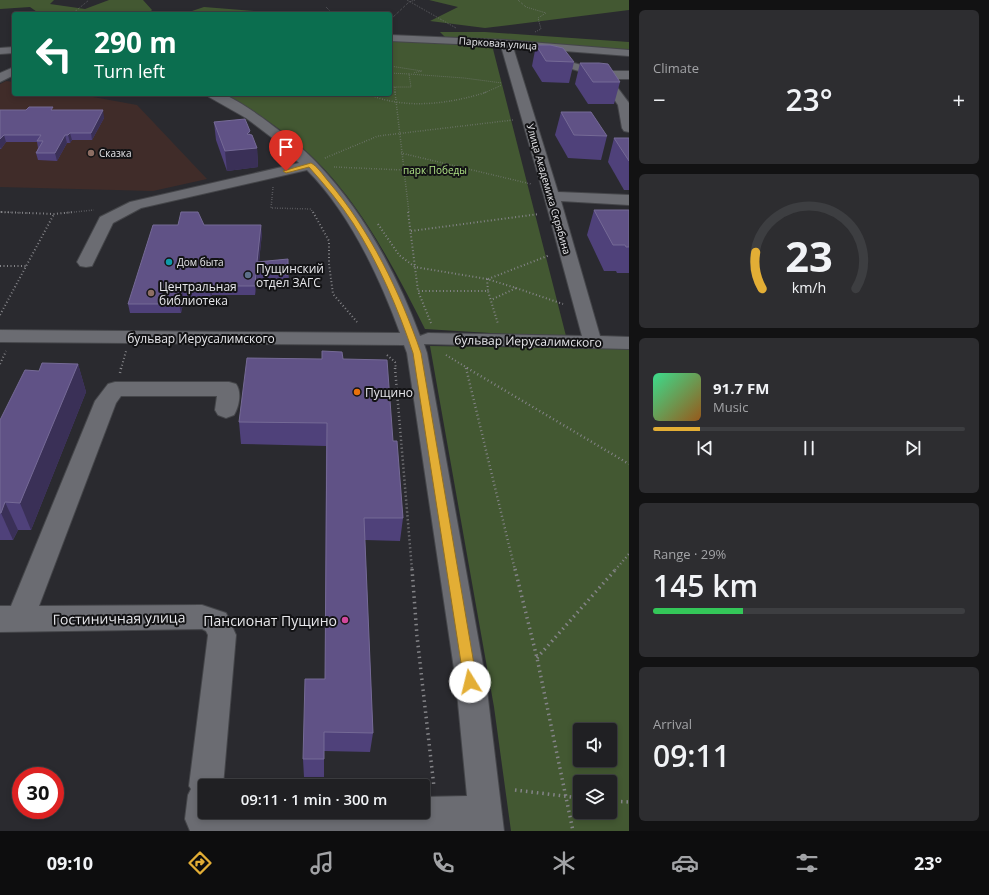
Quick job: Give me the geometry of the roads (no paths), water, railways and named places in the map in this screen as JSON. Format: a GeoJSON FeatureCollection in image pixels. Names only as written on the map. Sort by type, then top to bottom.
{"type":"FeatureCollection","features":[{"type":"Feature","properties":{"kind":"street","name":"Парковая улица"},"geometry":{"type":"LineString","coordinates":[[392,38],[518,53],[629,53]]}},
{"type":"Feature","properties":{"kind":"street"},"geometry":{"type":"LineString","coordinates":[[0,52],[12,50]]}},
{"type":"Feature","properties":{"kind":"street"},"geometry":{"type":"LineString","coordinates":[[0,52],[12,54]]}},
{"type":"Feature","properties":{"kind":"street"},"geometry":{"type":"LineString","coordinates":[[518,53],[574,66],[603,75],[629,75]]}},
{"type":"Feature","properties":{"kind":"street","name":"Улица Академика Скрябина"},"geometry":{"type":"LineString","coordinates":[[518,53],[552,196],[591,335]]}},
{"type":"Feature","properties":{"kind":"street"},"geometry":{"type":"LineString","coordinates":[[0,68],[12,69]]}},
{"type":"Feature","properties":{"kind":"street"},"geometry":{"type":"LineString","coordinates":[[0,78],[12,70]]}},
{"type":"Feature","properties":{"kind":"street"},"geometry":{"type":"LineString","coordinates":[[603,75],[624,105],[629,128]]}},
{"type":"Feature","properties":{"kind":"street"},"geometry":{"type":"LineString","coordinates":[[217,96],[261,121],[317,162],[332,189],[356,222],[379,264],[398,303],[417,353],[470,682],[486,822],[430,815]]}},
{"type":"Feature","properties":{"kind":"street"},"geometry":{"type":"LineString","coordinates":[[86,262],[106,220],[136,205],[274,174],[317,162]]}},
{"type":"Feature","properties":{"kind":"street"},"geometry":{"type":"LineString","coordinates":[[552,196],[629,200]]}},
{"type":"Feature","properties":{"kind":"street","name":"бульвар Иерусалимского"},"geometry":{"type":"LineString","coordinates":[[433,335],[629,343]]}},
{"type":"Feature","properties":{"kind":"street","name":"бульвар Иерусалимского"},"geometry":{"type":"LineString","coordinates":[[0,336],[371,340],[402,339]]}},
{"type":"Feature","properties":{"kind":"street"},"geometry":{"type":"LineString","coordinates":[[10,619],[106,401],[115,389],[229,389],[226,410]]}},
{"type":"Feature","properties":{"kind":"street","name":"Гостиничная улица"},"geometry":{"type":"LineString","coordinates":[[10,619],[202,617],[216,622],[222,635],[207,779]]}},
{"type":"Feature","properties":{"kind":"place","name":"Сказка"},"geometry":{"type":"Point","coordinates":[91,153]}},
{"type":"Feature","properties":{"kind":"place","name":"Дом быта"},"geometry":{"type":"Point","coordinates":[169,262]}},
{"type":"Feature","properties":{"kind":"place","name":"Пущинский отдел ЗАГС"},"geometry":{"type":"Point","coordinates":[248,275]}},
{"type":"Feature","properties":{"kind":"place","name":"Центральная библиотека"},"geometry":{"type":"Point","coordinates":[151,293]}},
{"type":"Feature","properties":{"kind":"place","name":"Пущино"},"geometry":{"type":"Point","coordinates":[357,392]}},
{"type":"Feature","properties":{"kind":"place","name":"Пансионат Пущино"},"geometry":{"type":"Point","coordinates":[345,620]}},
{"type":"Feature","properties":{"kind":"park label","name":"парк Победы"},"geometry":{"type":"Point","coordinates":[435,170]}}]}
